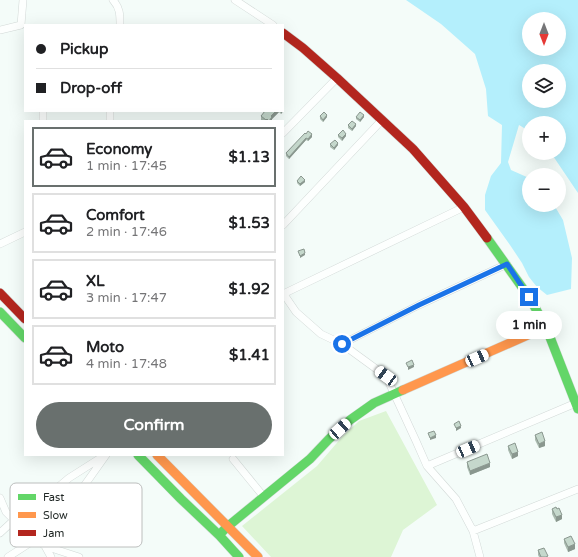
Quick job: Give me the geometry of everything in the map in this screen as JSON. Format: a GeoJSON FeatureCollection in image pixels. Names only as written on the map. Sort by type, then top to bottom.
{"type":"FeatureCollection","features":[{"type":"Feature","properties":{"kind":"street"},"geometry":{"type":"LineString","coordinates":[[0,30],[22,25],[23,0]]}},
{"type":"Feature","properties":{"kind":"street"},"geometry":{"type":"LineString","coordinates":[[113,0],[118,6],[120,24]]}},
{"type":"Feature","properties":{"kind":"street"},"geometry":{"type":"LineString","coordinates":[[235,0],[271,24]]}},
{"type":"Feature","properties":{"kind":"street"},"geometry":{"type":"LineString","coordinates":[[284,35],[303,48],[337,78],[413,149],[464,207],[507,264],[529,297],[546,327],[577,406],[427,466]]}},
{"type":"Feature","properties":{"kind":"street"},"geometry":{"type":"LineString","coordinates":[[284,132],[337,78]]}},
{"type":"Feature","properties":{"kind":"street"},"geometry":{"type":"LineString","coordinates":[[284,224],[382,120]]}},
{"type":"Feature","properties":{"kind":"street"},"geometry":{"type":"LineString","coordinates":[[284,294],[464,207]]}},
{"type":"Feature","properties":{"kind":"street"},"geometry":{"type":"LineString","coordinates":[[0,244],[24,232]]}},
{"type":"Feature","properties":{"kind":"street"},"geometry":{"type":"LineString","coordinates":[[342,344],[419,305],[507,264]]}},
{"type":"Feature","properties":{"kind":"street"},"geometry":{"type":"LineString","coordinates":[[0,294],[24,318]]}},
{"type":"Feature","properties":{"kind":"street"},"geometry":{"type":"LineString","coordinates":[[284,295],[296,312],[321,334],[342,344],[386,376],[427,466],[456,499],[473,531],[480,557]]}},
{"type":"Feature","properties":{"kind":"street"},"geometry":{"type":"LineString","coordinates":[[0,312],[24,337]]}},
{"type":"Feature","properties":{"kind":"street"},"geometry":{"type":"LineString","coordinates":[[219,535],[310,459],[350,420],[374,403],[546,327]]}},
{"type":"Feature","properties":{"kind":"street"},"geometry":{"type":"LineString","coordinates":[[64,483],[104,456]]}},
{"type":"Feature","properties":{"kind":"street"},"geometry":{"type":"LineString","coordinates":[[86,483],[105,456]]}},
{"type":"Feature","properties":{"kind":"street"},"geometry":{"type":"LineString","coordinates":[[139,456],[219,535],[239,557]]}},
{"type":"Feature","properties":{"kind":"street"},"geometry":{"type":"LineString","coordinates":[[158,456],[258,557]]}},
{"type":"Feature","properties":{"kind":"street"},"geometry":{"type":"LineString","coordinates":[[233,460],[264,497]]}},
{"type":"Feature","properties":{"kind":"street"},"geometry":{"type":"LineString","coordinates":[[473,531],[578,489]]}},
{"type":"Feature","properties":{"kind":"street"},"geometry":{"type":"LineString","coordinates":[[0,498],[3,511]]}},
{"type":"Feature","properties":{"kind":"street"},"geometry":{"type":"LineString","coordinates":[[0,533],[10,524]]}},
{"type":"Feature","properties":{"kind":"street"},"geometry":{"type":"LineString","coordinates":[[8,557],[24,547]]}},
{"type":"Feature","properties":{"kind":"street"},"geometry":{"type":"LineString","coordinates":[[46,547],[52,557]]}},
{"type":"Feature","properties":{"kind":"street"},"geometry":{"type":"LineString","coordinates":[[48,547],[79,557]]}},
{"type":"Feature","properties":{"kind":"green space"},"geometry":{"type":"Polygon","coordinates":[[[386,411],[437,505],[403,530],[391,557],[271,557],[242,526],[317,466],[342,437],[359,421],[386,411]]]}},
{"type":"Feature","properties":{"kind":"water"},"geometry":{"type":"Polygon","coordinates":[[[406,0],[578,0],[578,193],[566,175],[566,168],[561,168],[556,160],[566,160],[566,116],[522,116],[522,127],[519,125],[508,162],[511,170],[522,175],[522,212],[558,212],[563,220],[572,258],[571,289],[547,295],[537,287],[485,210],[485,195],[491,176],[501,163],[502,125],[488,116],[486,89],[475,54],[441,24],[406,0]]]}},
{"type":"Feature","properties":{"kind":"building"},"geometry":{"type":"Polygon","coordinates":[[[264,112],[275,112],[270,120],[266,120],[261,116],[264,112]]]}},
{"type":"Feature","properties":{"kind":"building"},"geometry":{"type":"Polygon","coordinates":[[[324,112],[327,115],[323,120],[320,116],[324,112]]]}},
{"type":"Feature","properties":{"kind":"building"},"geometry":{"type":"Polygon","coordinates":[[[360,112],[364,115],[360,120],[356,117],[360,112]]]}},
{"type":"Feature","properties":{"kind":"building"},"geometry":{"type":"Polygon","coordinates":[[[352,121],[356,124],[352,129],[348,125],[352,121]]]}},
{"type":"Feature","properties":{"kind":"building"},"geometry":{"type":"Polygon","coordinates":[[[343,130],[346,134],[342,138],[338,135],[343,130]]]}},
{"type":"Feature","properties":{"kind":"building"},"geometry":{"type":"Polygon","coordinates":[[[308,131],[312,134],[308,139],[306,138],[289,157],[286,153],[308,131]]]}},
{"type":"Feature","properties":{"kind":"building"},"geometry":{"type":"Polygon","coordinates":[[[335,140],[338,143],[334,148],[330,144],[335,140]]]}},
{"type":"Feature","properties":{"kind":"building"},"geometry":{"type":"Polygon","coordinates":[[[301,176],[305,180],[300,184],[297,181],[301,176]]]}},
{"type":"Feature","properties":{"kind":"building"},"geometry":{"type":"Polygon","coordinates":[[[304,249],[305,253],[300,256],[298,251],[304,249]]]}},
{"type":"Feature","properties":{"kind":"building"},"geometry":{"type":"Polygon","coordinates":[[[412,360],[414,365],[408,367],[406,363],[412,360]]]}},
{"type":"Feature","properties":{"kind":"building"},"geometry":{"type":"Polygon","coordinates":[[[459,421],[461,426],[456,428],[454,424],[459,421]]]}},
{"type":"Feature","properties":{"kind":"building"},"geometry":{"type":"Polygon","coordinates":[[[434,431],[436,435],[430,438],[428,433],[434,431]]]}},
{"type":"Feature","properties":{"kind":"building"},"geometry":{"type":"Polygon","coordinates":[[[542,432],[545,441],[539,444],[535,435],[542,432]]]}},
{"type":"Feature","properties":{"kind":"building"},"geometry":{"type":"Polygon","coordinates":[[[515,443],[518,452],[512,454],[508,446],[515,443]]]}},
{"type":"Feature","properties":{"kind":"building"},"geometry":{"type":"Polygon","coordinates":[[[487,454],[490,463],[470,471],[467,462],[487,454]]]}},
{"type":"Feature","properties":{"kind":"building"},"geometry":{"type":"Polygon","coordinates":[[[556,507],[557,509],[559,508],[562,515],[556,517],[552,509],[556,507]]]}},
{"type":"Feature","properties":{"kind":"building"},"geometry":{"type":"Polygon","coordinates":[[[571,536],[575,544],[568,547],[564,539],[571,536]]]}},
{"type":"Feature","properties":{"kind":"building"},"geometry":{"type":"Polygon","coordinates":[[[544,548],[548,556],[541,557],[538,550],[544,548]]]}},
{"type":"Feature","properties":{"kind":"traffic: fast"},"geometry":{"type":"LineString","coordinates":[[487,238],[529,297],[546,327],[578,409]]}},
{"type":"Feature","properties":{"kind":"traffic: fast"},"geometry":{"type":"LineString","coordinates":[[0,312],[24,337]]}},
{"type":"Feature","properties":{"kind":"traffic: fast"},"geometry":{"type":"LineString","coordinates":[[219,535],[310,459],[350,420],[374,403],[403,390]]}},
{"type":"Feature","properties":{"kind":"traffic: fast"},"geometry":{"type":"LineString","coordinates":[[139,456],[219,535],[239,557]]}},
{"type":"Feature","properties":{"kind":"traffic: slow"},"geometry":{"type":"LineString","coordinates":[[403,390],[546,327]]}},
{"type":"Feature","properties":{"kind":"traffic: slow"},"geometry":{"type":"LineString","coordinates":[[158,456],[258,557]]}},
{"type":"Feature","properties":{"kind":"traffic: jam"},"geometry":{"type":"LineString","coordinates":[[284,34],[303,48],[337,78],[413,149],[464,207],[487,238]]}},
{"type":"Feature","properties":{"kind":"traffic: jam"},"geometry":{"type":"LineString","coordinates":[[0,293],[24,318]]}},
{"type":"Feature","properties":{"kind":"route"},"geometry":{"type":"LineString","coordinates":[[342,344],[419,305],[507,264],[529,297]]}}]}
